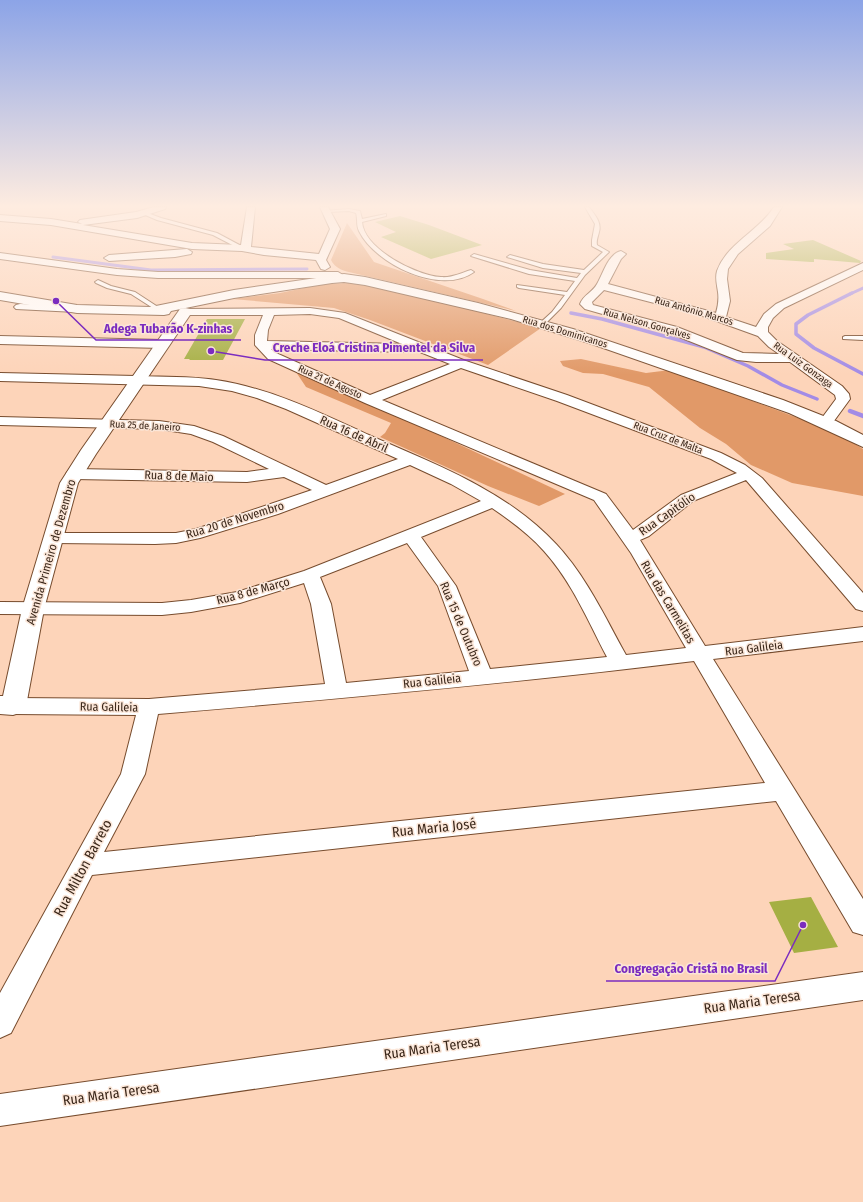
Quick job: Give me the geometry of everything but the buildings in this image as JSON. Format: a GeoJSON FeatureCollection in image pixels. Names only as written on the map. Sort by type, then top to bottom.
{"type":"FeatureCollection","features":[{"type":"Feature","properties":{"kind":"street"},"geometry":{"type":"LineString","coordinates":[[55,263],[158,276],[341,277]]}},
{"type":"Feature","properties":{"kind":"street"},"geometry":{"type":"LineString","coordinates":[[154,263],[172,265],[294,263]]}},
{"type":"Feature","properties":{"kind":"street","name":"Rua dos Dominicanos"},"geometry":{"type":"LineString","coordinates":[[325,263],[341,277],[380,284],[506,314],[542,324],[683,370],[826,422],[863,442]]}},
{"type":"Feature","properties":{"kind":"street","name":"Rua Nelson Gonçalves"},"geometry":{"type":"LineString","coordinates":[[614,263],[604,279],[602,286],[586,304],[589,307],[673,330],[697,338],[741,357],[791,358]]}},
{"type":"Feature","properties":{"kind":"street"},"geometry":{"type":"LineString","coordinates":[[720,318],[725,297],[721,273],[727,263]]}},
{"type":"Feature","properties":{"kind":"street","name":"Rua Luiz Gonzaga"},"geometry":{"type":"LineString","coordinates":[[826,422],[843,398],[842,394],[837,389],[791,358],[762,333],[762,327],[768,316],[780,306],[863,266]]}},
{"type":"Feature","properties":{"kind":"street"},"geometry":{"type":"LineString","coordinates":[[20,307],[154,310],[186,307],[252,290],[341,277]]}},
{"type":"Feature","properties":{"kind":"street","name":"Rua Antônio Marcos"},"geometry":{"type":"LineString","coordinates":[[602,286],[720,318],[762,333]]}},
{"type":"Feature","properties":{"kind":"street"},"geometry":{"type":"LineString","coordinates":[[0,296],[77,309]]}},
{"type":"Feature","properties":{"kind":"street","name":"Rua Cruz de Malta"},"geometry":{"type":"LineString","coordinates":[[186,307],[270,311],[310,311],[336,314],[460,364],[562,398],[731,463],[748,474],[763,488],[863,605]]}},
{"type":"Feature","properties":{"kind":"street","name":"Avenida Primeiro de Dezembro"},"geometry":{"type":"LineString","coordinates":[[6,705],[69,483],[186,307]]}},
{"type":"Feature","properties":{"kind":"street"},"geometry":{"type":"LineString","coordinates":[[270,311],[260,335],[261,345],[422,348]]}},
{"type":"Feature","properties":{"kind":"street"},"geometry":{"type":"LineString","coordinates":[[0,340],[162,344]]}},
{"type":"Feature","properties":{"kind":"street","name":"Rua 21 de Agosto"},"geometry":{"type":"LineString","coordinates":[[261,345],[268,353],[278,360],[370,400]]}},
{"type":"Feature","properties":{"kind":"street"},"geometry":{"type":"LineString","coordinates":[[370,400],[460,364]]}},
{"type":"Feature","properties":{"kind":"street","name":"Rua 16 de Abril"},"geometry":{"type":"LineString","coordinates":[[0,377],[214,383],[246,389],[322,420],[468,486],[521,520],[551,549],[578,587],[620,663]]}},
{"type":"Feature","properties":{"kind":"street","name":"Rua das Carmelitas"},"geometry":{"type":"LineString","coordinates":[[370,400],[600,497],[631,538],[699,654],[863,922]]}},
{"type":"Feature","properties":{"kind":"street","name":"Rua 25 de Janeiro"},"geometry":{"type":"LineString","coordinates":[[0,421],[159,425],[194,430],[218,438],[284,472],[324,490]]}},
{"type":"Feature","properties":{"kind":"street","name":"Rua 20 de Novembro"},"geometry":{"type":"LineString","coordinates":[[53,538],[176,538],[200,533],[231,524],[410,460]]}},
{"type":"Feature","properties":{"kind":"street","name":"Rua 8 de Maio"},"geometry":{"type":"LineString","coordinates":[[74,474],[247,477],[284,472]]}},
{"type":"Feature","properties":{"kind":"street","name":"Rua Capitólio"},"geometry":{"type":"LineString","coordinates":[[631,538],[643,532],[687,498],[748,474]]}},
{"type":"Feature","properties":{"kind":"street","name":"Rua 8 de Março"},"geometry":{"type":"LineString","coordinates":[[0,608],[137,610],[191,606],[240,597],[310,575],[493,502]]}},
{"type":"Feature","properties":{"kind":"street","name":"Rua 15 de Outubro"},"geometry":{"type":"LineString","coordinates":[[410,535],[447,586],[482,676]]}},
{"type":"Feature","properties":{"kind":"street"},"geometry":{"type":"LineString","coordinates":[[310,575],[321,604],[337,691]]}},
{"type":"Feature","properties":{"kind":"street","name":"Rua Galileia"},"geometry":{"type":"LineString","coordinates":[[6,705],[149,707],[337,691],[620,663],[863,634]]}},
{"type":"Feature","properties":{"kind":"street","name":"Rua Milton Barreto"},"geometry":{"type":"LineString","coordinates":[[0,1023],[133,774],[149,707]]}},
{"type":"Feature","properties":{"kind":"street","name":"Rua Maria José"},"geometry":{"type":"LineString","coordinates":[[85,865],[782,791]]}},
{"type":"Feature","properties":{"kind":"street","name":"Rua Maria Teresa"},"geometry":{"type":"LineString","coordinates":[[0,1110],[863,986]]}},
{"type":"Feature","properties":{"kind":"lane"},"geometry":{"type":"LineString","coordinates":[[396,263],[432,278],[455,278],[471,272]]}},
{"type":"Feature","properties":{"kind":"lane"},"geometry":{"type":"LineString","coordinates":[[498,263],[529,272],[579,280]]}},
{"type":"Feature","properties":{"kind":"lane"},"geometry":{"type":"LineString","coordinates":[[533,263],[543,266],[585,272]]}},
{"type":"Feature","properties":{"kind":"lane"},"geometry":{"type":"LineString","coordinates":[[542,324],[553,316],[567,294],[594,263]]}},
{"type":"Feature","properties":{"kind":"lane"},"geometry":{"type":"LineString","coordinates":[[98,282],[109,287],[133,293],[154,310]]}},
{"type":"Feature","properties":{"kind":"lane"},"geometry":{"type":"LineString","coordinates":[[519,286],[567,294]]}},
{"type":"Feature","properties":{"kind":"lane"},"geometry":{"type":"LineString","coordinates":[[845,338],[863,338]]}},
{"type":"Feature","properties":{"kind":"shaded area"},"geometry":{"type":"Polygon","coordinates":[[[333,263],[377,263],[516,311],[353,273],[335,266],[333,263]]]}},
{"type":"Feature","properties":{"kind":"shaded area"},"geometry":{"type":"Polygon","coordinates":[[[349,283],[464,308],[541,328],[488,365],[370,320],[334,308],[232,299],[280,293],[323,284],[349,283]]]}},
{"type":"Feature","properties":{"kind":"shaded area"},"geometry":{"type":"Polygon","coordinates":[[[581,359],[646,373],[670,370],[838,433],[863,449],[863,496],[792,483],[751,465],[726,444],[700,428],[649,387],[603,374],[583,373],[563,366],[560,361],[581,359]]]}},
{"type":"Feature","properties":{"kind":"shaded area"},"geometry":{"type":"Polygon","coordinates":[[[296,372],[392,413],[565,494],[539,506],[488,486],[380,437],[385,433],[391,423],[306,387],[296,372]]]}},
{"type":"Feature","properties":{"kind":"waterway"},"geometry":{"type":"LineString","coordinates":[[99,263],[151,270],[307,269]]}},
{"type":"Feature","properties":{"kind":"waterway"},"geometry":{"type":"LineString","coordinates":[[850,294],[863,288]]}},
{"type":"Feature","properties":{"kind":"waterway"},"geometry":{"type":"LineString","coordinates":[[850,294],[808,315],[796,324],[796,334],[814,348],[863,374]]}},
{"type":"Feature","properties":{"kind":"waterway"},"geometry":{"type":"LineString","coordinates":[[571,313],[602,319],[704,347],[748,366],[782,385],[817,399]]}},
{"type":"Feature","properties":{"kind":"waterway"},"geometry":{"type":"LineString","coordinates":[[850,411],[863,416]]}},
{"type":"Feature","properties":{"kind":"place","name":"Adega Tubarão K-zinhas"},"geometry":{"type":"Point","coordinates":[56,301]}},
{"type":"Feature","properties":{"kind":"place","name":"Creche Eloá Cristina Pimentel da Silva"},"geometry":{"type":"Point","coordinates":[211,351]}},
{"type":"Feature","properties":{"kind":"place","name":"Congregação Cristã no Brasil"},"geometry":{"type":"Point","coordinates":[803,925]}}]}
